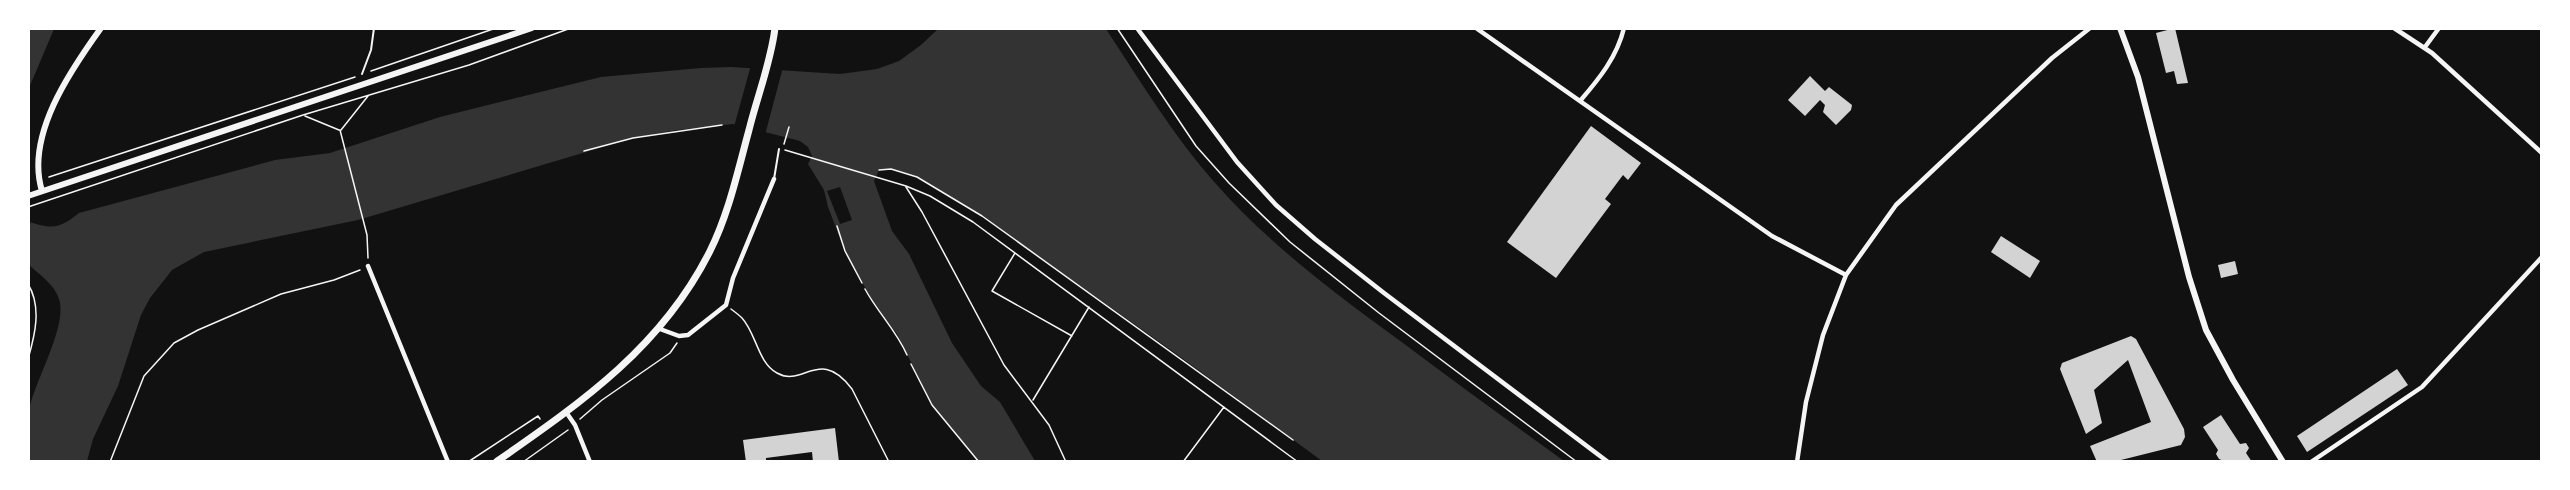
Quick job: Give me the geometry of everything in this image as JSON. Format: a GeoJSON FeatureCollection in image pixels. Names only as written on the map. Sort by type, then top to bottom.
{"type":"FeatureCollection","features":[{"type":"Feature","properties":{"kind":"main road"},"geometry":{"type":"LineString","coordinates":[[42,191],[38,172],[44,131],[53,104],[73,68],[101,28]]}},
{"type":"Feature","properties":{"kind":"main road"},"geometry":{"type":"LineString","coordinates":[[28,196],[532,28]]}},
{"type":"Feature","properties":{"kind":"main road"},"geometry":{"type":"LineString","coordinates":[[496,462],[609,378],[660,329],[687,292],[711,250],[731,195],[777,28]]}},
{"type":"Feature","properties":{"kind":"main road"},"geometry":{"type":"LineString","coordinates":[[2120,28],[2132,56],[2198,307],[2222,361],[2283,462]]}},
{"type":"Feature","properties":{"kind":"street"},"geometry":{"type":"LineString","coordinates":[[1137,28],[1237,162],[1276,205],[1384,293],[1608,462]]}},
{"type":"Feature","properties":{"kind":"street"},"geometry":{"type":"LineString","coordinates":[[1476,28],[1772,236],[1846,275]]}},
{"type":"Feature","properties":{"kind":"street"},"geometry":{"type":"LineString","coordinates":[[1580,101],[1600,78],[1619,44],[1624,28]]}},
{"type":"Feature","properties":{"kind":"street"},"geometry":{"type":"LineString","coordinates":[[1797,462],[1806,402],[1823,335],[1846,275],[1896,204],[2060,51],[2090,28]]}},
{"type":"Feature","properties":{"kind":"street"},"geometry":{"type":"LineString","coordinates":[[2394,28],[2425,47],[2541,153]]}},
{"type":"Feature","properties":{"kind":"street"},"geometry":{"type":"LineString","coordinates":[[2425,47],[2439,28]]}},
{"type":"Feature","properties":{"kind":"street"},"geometry":{"type":"LineString","coordinates":[[660,329],[679,336],[688,335],[726,305],[733,278],[774,179]]}},
{"type":"Feature","properties":{"kind":"street"},"geometry":{"type":"LineString","coordinates":[[2311,462],[2422,387],[2541,257]]}},
{"type":"Feature","properties":{"kind":"street"},"geometry":{"type":"LineString","coordinates":[[368,266],[448,462]]}},
{"type":"Feature","properties":{"kind":"street"},"geometry":{"type":"LineString","coordinates":[[566,412],[575,425],[590,462]]}},
{"type":"Feature","properties":{"kind":"lane"},"geometry":{"type":"LineString","coordinates":[[362,74],[371,50],[374,28]]}},
{"type":"Feature","properties":{"kind":"lane"},"geometry":{"type":"LineString","coordinates":[[774,179],[778,149]]}},
{"type":"Feature","properties":{"kind":"path"},"geometry":{"type":"LineString","coordinates":[[66,170],[496,28]]}},
{"type":"Feature","properties":{"kind":"path"},"geometry":{"type":"LineString","coordinates":[[28,207],[369,94],[469,65],[571,28]]}},
{"type":"Feature","properties":{"kind":"path"},"geometry":{"type":"LineString","coordinates":[[340,130],[369,94]]}},
{"type":"Feature","properties":{"kind":"path"},"geometry":{"type":"LineString","coordinates":[[110,462],[144,376],[174,344],[198,330],[281,294],[334,280],[368,266],[367,235],[342,134],[340,130],[303,116]]}},
{"type":"Feature","properties":{"kind":"path"},"geometry":{"type":"LineString","coordinates":[[584,151],[633,138],[722,125]]}},
{"type":"Feature","properties":{"kind":"path"},"geometry":{"type":"LineString","coordinates":[[784,144],[789,127]]}},
{"type":"Feature","properties":{"kind":"path"},"geometry":{"type":"LineString","coordinates":[[778,149],[878,177],[930,196],[973,222],[1298,462]]}},
{"type":"Feature","properties":{"kind":"path"},"geometry":{"type":"LineString","coordinates":[[879,170],[891,169],[917,177],[981,216],[1293,440]]}},
{"type":"Feature","properties":{"kind":"path"},"geometry":{"type":"LineString","coordinates":[[906,186],[1004,365],[1048,424],[1066,462]]}},
{"type":"Feature","properties":{"kind":"path"},"geometry":{"type":"LineString","coordinates":[[837,226],[845,251],[862,283]]}},
{"type":"Feature","properties":{"kind":"path"},"geometry":{"type":"LineString","coordinates":[[1015,253],[992,291],[1072,336]]}},
{"type":"Feature","properties":{"kind":"path"},"geometry":{"type":"LineString","coordinates":[[28,284],[35,295],[36,316],[28,359]]}},
{"type":"Feature","properties":{"kind":"path"},"geometry":{"type":"LineString","coordinates":[[865,289],[897,334],[907,355]]}},
{"type":"Feature","properties":{"kind":"path"},"geometry":{"type":"LineString","coordinates":[[726,305],[743,318],[769,368],[777,374],[789,376],[819,368],[829,369],[844,378],[852,389],[889,462]]}},
{"type":"Feature","properties":{"kind":"path"},"geometry":{"type":"LineString","coordinates":[[1032,401],[1089,307]]}},
{"type":"Feature","properties":{"kind":"path"},"geometry":{"type":"LineString","coordinates":[[523,462],[575,425],[596,404],[670,353],[679,336]]}},
{"type":"Feature","properties":{"kind":"path"},"geometry":{"type":"LineString","coordinates":[[911,364],[933,405],[979,462]]}},
{"type":"Feature","properties":{"kind":"path"},"geometry":{"type":"LineString","coordinates":[[1183,462],[1224,407]]}},
{"type":"Feature","properties":{"kind":"path"},"geometry":{"type":"LineString","coordinates":[[468,462],[538,416]]}},
{"type":"Feature","properties":{"kind":"shaded area"},"geometry":{"type":"Polygon","coordinates":[[[28,29],[54,29],[29,88],[28,29]]]}},
{"type":"Feature","properties":{"kind":"shaded area"},"geometry":{"type":"Polygon","coordinates":[[[938,29],[1106,29],[1158,109],[1186,147],[1216,184],[1259,228],[1305,269],[1354,307],[1564,461],[1322,461],[982,216],[917,177],[891,169],[879,170],[874,181],[892,231],[909,254],[952,343],[981,386],[1000,402],[1035,461],[979,461],[932,405],[897,334],[874,304],[845,251],[824,190],[808,164],[812,156],[808,147],[800,141],[733,124],[677,130],[633,138],[358,220],[204,252],[172,270],[150,298],[141,315],[118,386],[93,439],[87,461],[29,461],[29,410],[55,339],[60,310],[59,299],[54,289],[29,265],[29,222],[44,226],[61,225],[79,213],[275,160],[330,153],[440,117],[601,77],[731,67],[840,74],[877,69],[899,61],[938,29]]]}},
{"type":"Feature","properties":{"kind":"pier"},"geometry":{"type":"Polygon","coordinates":[[[751,65],[783,67],[765,135],[734,127],[751,65]]]}},
{"type":"Feature","properties":{"kind":"pier"},"geometry":{"type":"Polygon","coordinates":[[[840,187],[852,220],[840,224],[827,191],[840,187]]]}},
{"type":"Feature","properties":{"kind":"building"},"geometry":{"type":"Polygon","coordinates":[[[2175,28],[2188,83],[2177,84],[2174,71],[2166,73],[2156,33],[2175,28]]]}},
{"type":"Feature","properties":{"kind":"building"},"geometry":{"type":"Polygon","coordinates":[[[1810,76],[1825,91],[1829,87],[1852,105],[1851,110],[1836,125],[1823,112],[1825,105],[1820,100],[1805,116],[1788,100],[1810,76]]]}},
{"type":"Feature","properties":{"kind":"building"},"geometry":{"type":"Polygon","coordinates":[[[1591,126],[1641,163],[1628,180],[1623,175],[1605,199],[1611,204],[1556,278],[1507,242],[1591,126]]]}},
{"type":"Feature","properties":{"kind":"building"},"geometry":{"type":"Polygon","coordinates":[[[2001,236],[2040,261],[2030,278],[1991,252],[2001,236]]]}},
{"type":"Feature","properties":{"kind":"building"},"geometry":{"type":"Polygon","coordinates":[[[2235,261],[2238,274],[2221,278],[2218,265],[2235,261]]]}},
{"type":"Feature","properties":{"kind":"building"},"geometry":{"type":"Polygon","coordinates":[[[2131,336],[2136,339],[2184,429],[2185,437],[2181,445],[2113,462],[2097,462],[2090,446],[2151,422],[2128,360],[2094,390],[2102,423],[2086,434],[2060,369],[2062,363],[2131,336]]]}},
{"type":"Feature","properties":{"kind":"building"},"geometry":{"type":"Polygon","coordinates":[[[2397,369],[2408,385],[2307,452],[2297,436],[2397,369]]]}},
{"type":"Feature","properties":{"kind":"building"},"geometry":{"type":"Polygon","coordinates":[[[2221,415],[2240,444],[2246,443],[2249,448],[2246,453],[2252,462],[2226,462],[2219,459],[2216,454],[2218,450],[2203,427],[2221,415]]]}},
{"type":"Feature","properties":{"kind":"building"},"geometry":{"type":"Polygon","coordinates":[[[835,428],[839,462],[813,462],[812,452],[766,458],[766,462],[746,462],[743,440],[835,428]]]}}]}
